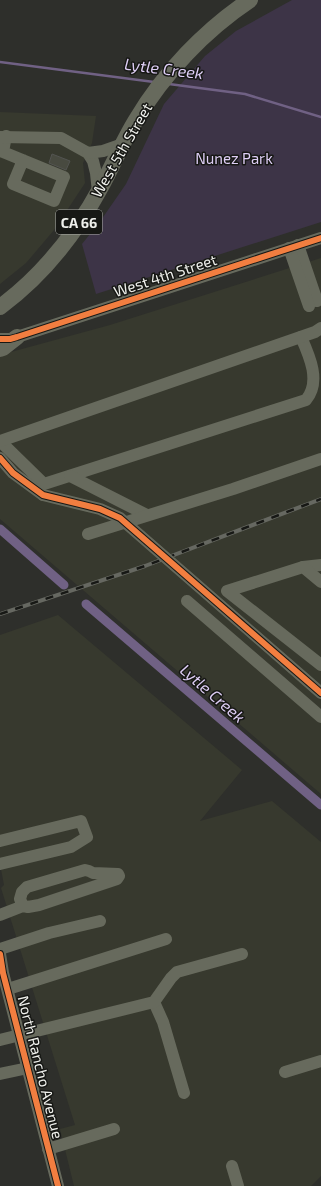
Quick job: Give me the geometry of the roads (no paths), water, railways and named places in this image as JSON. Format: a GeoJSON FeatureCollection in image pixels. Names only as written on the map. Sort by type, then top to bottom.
{"type":"FeatureCollection","features":[{"type":"Feature","properties":{"kind":"main road","name":"West 5th Street"},"geometry":{"type":"LineString","coordinates":[[0,307],[26,285],[57,253],[78,224],[98,192],[136,120],[158,87],[184,56],[214,28],[250,0]]}},
{"type":"Feature","properties":{"kind":"main road"},"geometry":{"type":"LineString","coordinates":[[0,349],[17,337]]}},
{"type":"Feature","properties":{"kind":"street"},"geometry":{"type":"LineString","coordinates":[[23,160],[3,152],[3,136],[61,138],[88,153],[93,161],[98,192]]}},
{"type":"Feature","properties":{"kind":"street"},"geometry":{"type":"LineString","coordinates":[[88,153],[103,151],[123,144]]}},
{"type":"Feature","properties":{"kind":"street","name":"West 4th Street"},"geometry":{"type":"LineString","coordinates":[[0,338],[10,339],[17,337],[321,238]]}},
{"type":"Feature","properties":{"kind":"street"},"geometry":{"type":"LineString","coordinates":[[294,247],[313,304]]}},
{"type":"Feature","properties":{"kind":"street"},"geometry":{"type":"LineString","coordinates":[[301,337],[318,367],[316,381],[318,392],[311,395],[306,400],[44,484],[0,441],[301,337],[321,328]]}},
{"type":"Feature","properties":{"kind":"street"},"geometry":{"type":"LineString","coordinates":[[0,458],[13,473],[43,495],[100,509],[120,518],[321,692]]}},
{"type":"Feature","properties":{"kind":"street"},"geometry":{"type":"LineString","coordinates":[[88,534],[233,489],[321,459]]}},
{"type":"Feature","properties":{"kind":"street"},"geometry":{"type":"LineString","coordinates":[[70,476],[147,515]]}},
{"type":"Feature","properties":{"kind":"street"},"geometry":{"type":"LineString","coordinates":[[321,565],[304,567],[227,591],[321,666]]}},
{"type":"Feature","properties":{"kind":"street"},"geometry":{"type":"LineString","coordinates":[[304,567],[321,582]]}},
{"type":"Feature","properties":{"kind":"street"},"geometry":{"type":"LineString","coordinates":[[187,601],[321,717]]}},
{"type":"Feature","properties":{"kind":"street"},"geometry":{"type":"LineString","coordinates":[[0,841],[81,821],[87,837],[71,847],[0,864]]}},
{"type":"Feature","properties":{"kind":"street"},"geometry":{"type":"LineString","coordinates":[[0,915],[23,906],[28,907],[39,905],[117,879],[119,876],[118,874],[93,873],[85,870],[28,887],[22,892],[20,899],[23,906]]}},
{"type":"Feature","properties":{"kind":"street"},"geometry":{"type":"LineString","coordinates":[[0,949],[49,934],[100,921]]}},
{"type":"Feature","properties":{"kind":"street"},"geometry":{"type":"LineString","coordinates":[[8,989],[166,939]]}},
{"type":"Feature","properties":{"kind":"street","name":"North Rancho Avenue"},"geometry":{"type":"LineString","coordinates":[[0,954],[2,974],[8,989],[58,1186]]}},
{"type":"Feature","properties":{"kind":"street"},"geometry":{"type":"LineString","coordinates":[[0,1040],[46,1030],[154,1002],[177,972],[242,954]]}},
{"type":"Feature","properties":{"kind":"street"},"geometry":{"type":"LineString","coordinates":[[154,1002],[163,1022],[184,1093]]}},
{"type":"Feature","properties":{"kind":"street"},"geometry":{"type":"LineString","coordinates":[[285,1072],[321,1061]]}},
{"type":"Feature","properties":{"kind":"street"},"geometry":{"type":"LineString","coordinates":[[0,1074],[28,1068]]}},
{"type":"Feature","properties":{"kind":"street"},"geometry":{"type":"LineString","coordinates":[[48,1149],[114,1129]]}},
{"type":"Feature","properties":{"kind":"street"},"geometry":{"type":"LineString","coordinates":[[232,1166],[238,1186]]}},
{"type":"Feature","properties":{"kind":"waterway","name":"Lytle Creek"},"geometry":{"type":"LineString","coordinates":[[0,62],[154,82]]}},
{"type":"Feature","properties":{"kind":"waterway","name":"Lytle Creek"},"geometry":{"type":"LineString","coordinates":[[169,84],[245,94],[321,117]]}},
{"type":"Feature","properties":{"kind":"waterway","name":"Lytle Creek"},"geometry":{"type":"LineString","coordinates":[[0,529],[64,585]]}},
{"type":"Feature","properties":{"kind":"waterway","name":"Lytle Creek"},"geometry":{"type":"LineString","coordinates":[[86,604],[321,805]]}},
{"type":"Feature","properties":{"kind":"railway"},"geometry":{"type":"LineString","coordinates":[[0,614],[145,566],[321,499]]}},
{"type":"Feature","properties":{"kind":"park label","name":"Nunez Park"},"geometry":{"type":"Point","coordinates":[234,158]}}]}
